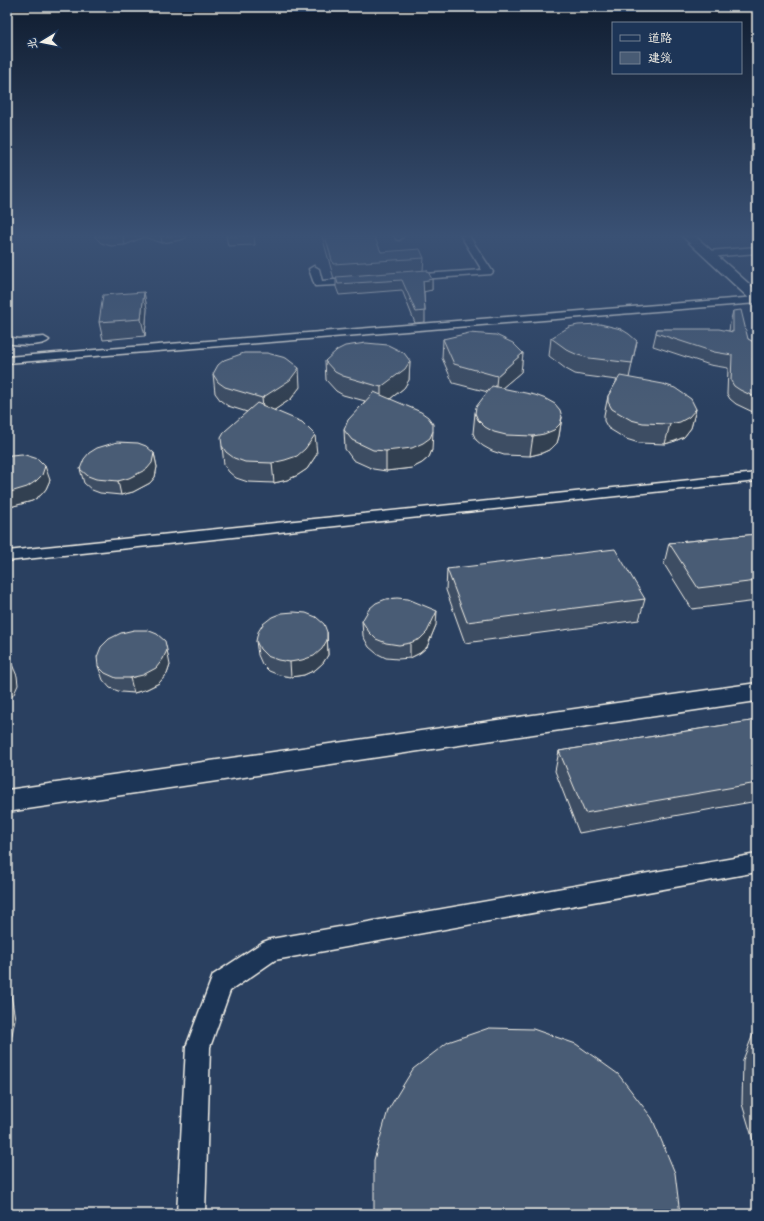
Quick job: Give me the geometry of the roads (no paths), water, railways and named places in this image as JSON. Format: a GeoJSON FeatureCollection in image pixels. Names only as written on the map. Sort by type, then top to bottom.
{"type":"FeatureCollection","features":[{"type":"Feature","properties":{"kind":"street"},"geometry":{"type":"LineString","coordinates":[[7,801],[757,692]]}},
{"type":"Feature","properties":{"kind":"lane"},"geometry":{"type":"LineString","coordinates":[[7,360],[757,299]]}},
{"type":"Feature","properties":{"kind":"lane"},"geometry":{"type":"LineString","coordinates":[[7,340],[18,342],[44,340]]}},
{"type":"Feature","properties":{"kind":"lane"},"geometry":{"type":"LineString","coordinates":[[7,556],[757,477]]}},
{"type":"Feature","properties":{"kind":"lane"},"geometry":{"type":"LineString","coordinates":[[191,1214],[198,1047],[221,983],[271,950],[757,863]]}}]}
